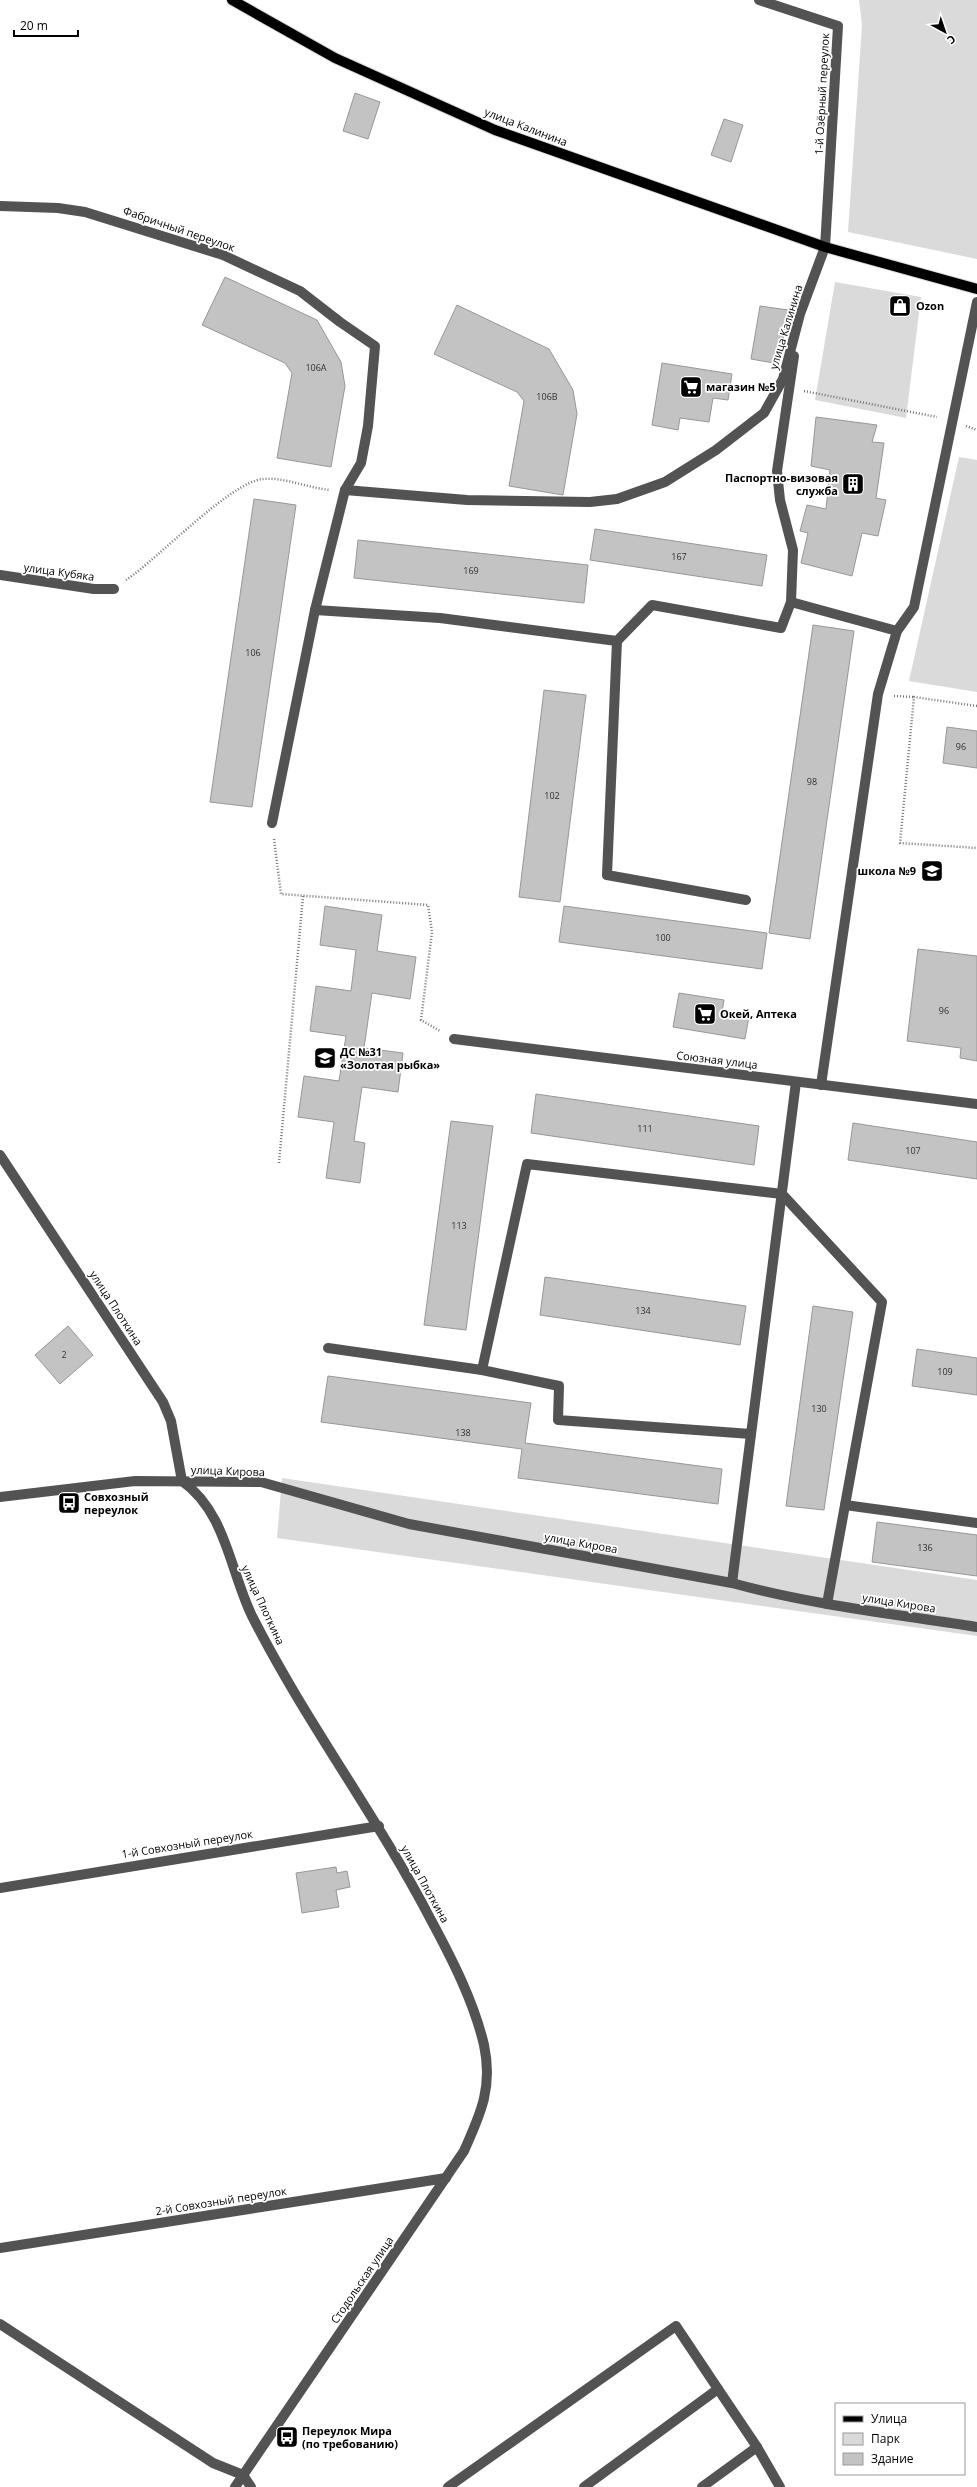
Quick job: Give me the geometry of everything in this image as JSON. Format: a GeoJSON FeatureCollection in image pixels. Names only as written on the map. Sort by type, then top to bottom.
{"type":"FeatureCollection","features":[{"type":"Feature","properties":{"kind":"main road","name":"улица Калинина"},"geometry":{"type":"LineString","coordinates":[[232,0],[335,58],[495,130],[825,247],[977,288]]}},
{"type":"Feature","properties":{"kind":"street","name":"1-й Озёрный переулок"},"geometry":{"type":"LineString","coordinates":[[759,0],[838,26],[825,247]]}},
{"type":"Feature","properties":{"kind":"street","name":"Фабричный переулок"},"geometry":{"type":"LineString","coordinates":[[0,206],[58,208],[86,212],[223,255],[300,291],[340,322],[375,346],[368,426],[361,463],[345,490]]}},
{"type":"Feature","properties":{"kind":"street","name":"улица Калинина"},"geometry":{"type":"LineString","coordinates":[[345,490],[467,500],[590,502],[616,500],[665,482],[716,450],[764,413],[783,379],[800,314],[825,247]]}},
{"type":"Feature","properties":{"kind":"street"},"geometry":{"type":"LineString","coordinates":[[821,1085],[878,694],[897,631],[914,607],[977,302]]}},
{"type":"Feature","properties":{"kind":"street"},"geometry":{"type":"LineString","coordinates":[[746,900],[607,875],[617,642],[652,605],[781,628],[791,602],[793,550],[780,500],[777,471],[800,314]]}},
{"type":"Feature","properties":{"kind":"street"},"geometry":{"type":"LineString","coordinates":[[272,823],[315,610],[345,490]]}},
{"type":"Feature","properties":{"kind":"street","name":"улица Кубяка"},"geometry":{"type":"LineString","coordinates":[[0,575],[94,589],[114,589]]}},
{"type":"Feature","properties":{"kind":"street"},"geometry":{"type":"LineString","coordinates":[[791,602],[897,631]]}},
{"type":"Feature","properties":{"kind":"street"},"geometry":{"type":"LineString","coordinates":[[315,610],[440,618],[617,642]]}},
{"type":"Feature","properties":{"kind":"street","name":"Союзная улица"},"geometry":{"type":"LineString","coordinates":[[454,1040],[977,1104]]}},
{"type":"Feature","properties":{"kind":"street"},"geometry":{"type":"LineString","coordinates":[[732,1583],[796,1082]]}},
{"type":"Feature","properties":{"kind":"street","name":"улица Плоткина"},"geometry":{"type":"LineString","coordinates":[[0,1155],[163,1402],[171,1421],[182,1481],[195,1490],[212,1512],[251,1614],[274,1658],[379,1826],[419,1896],[462,1983],[483,2043],[488,2078]]}},
{"type":"Feature","properties":{"kind":"street"},"geometry":{"type":"LineString","coordinates":[[482,1370],[527,1164],[782,1194],[882,1302],[827,1604]]}},
{"type":"Feature","properties":{"kind":"street"},"geometry":{"type":"LineString","coordinates":[[328,1348],[482,1370],[559,1386],[558,1420],[751,1434]]}},
{"type":"Feature","properties":{"kind":"street"},"geometry":{"type":"LineString","coordinates":[[0,1497],[135,1481],[182,1481]]}},
{"type":"Feature","properties":{"kind":"street","name":"улица Кирова"},"geometry":{"type":"LineString","coordinates":[[182,1481],[261,1482],[409,1524],[732,1583],[769,1593],[827,1604],[977,1627]]}},
{"type":"Feature","properties":{"kind":"street"},"geometry":{"type":"LineString","coordinates":[[845,1506],[977,1523]]}},
{"type":"Feature","properties":{"kind":"street","name":"1-й Совхозный переулок"},"geometry":{"type":"LineString","coordinates":[[0,1888],[379,1826]]}},
{"type":"Feature","properties":{"kind":"street","name":"Стодольская улица"},"geometry":{"type":"LineString","coordinates":[[236,2487],[464,2151],[484,2102],[488,2078]]}},
{"type":"Feature","properties":{"kind":"street","name":"2-й Совхозный переулок"},"geometry":{"type":"LineString","coordinates":[[0,2248],[446,2178]]}},
{"type":"Feature","properties":{"kind":"street"},"geometry":{"type":"LineString","coordinates":[[0,2324],[213,2463],[243,2475],[251,2487]]}},
{"type":"Feature","properties":{"kind":"street"},"geometry":{"type":"LineString","coordinates":[[448,2487],[676,2326],[757,2447],[780,2487]]}},
{"type":"Feature","properties":{"kind":"street"},"geometry":{"type":"LineString","coordinates":[[584,2487],[718,2389]]}},
{"type":"Feature","properties":{"kind":"street"},"geometry":{"type":"LineString","coordinates":[[702,2487],[757,2447]]}},
{"type":"Feature","properties":{"kind":"path"},"geometry":{"type":"LineString","coordinates":[[790,388],[953,420],[977,430]]}},
{"type":"Feature","properties":{"kind":"path"},"geometry":{"type":"LineString","coordinates":[[114,589],[149,563],[228,495],[251,482],[263,479],[279,480],[325,489],[345,490]]}},
{"type":"Feature","properties":{"kind":"path"},"geometry":{"type":"LineString","coordinates":[[977,706],[914,697],[900,843],[977,848]]}},
{"type":"Feature","properties":{"kind":"path"},"geometry":{"type":"LineString","coordinates":[[272,823],[281,894],[428,906],[432,932],[421,1020],[454,1040]]}},
{"type":"Feature","properties":{"kind":"path"},"geometry":{"type":"LineString","coordinates":[[279,1163],[303,896]]}},
{"type":"Feature","properties":{"kind":"green space"},"geometry":{"type":"Polygon","coordinates":[[[859,0],[977,0],[977,259],[848,232],[862,25],[859,0]]]}},
{"type":"Feature","properties":{"kind":"green space"},"geometry":{"type":"Polygon","coordinates":[[[835,282],[921,297],[906,418],[815,400],[835,282]]]}},
{"type":"Feature","properties":{"kind":"green space"},"geometry":{"type":"Polygon","coordinates":[[[959,457],[977,460],[977,692],[909,681],[959,457]]]}},
{"type":"Feature","properties":{"kind":"green space"},"geometry":{"type":"Polygon","coordinates":[[[282,1478],[977,1580],[977,1636],[277,1538],[282,1478]]]}},
{"type":"Feature","properties":{"kind":"building"},"geometry":{"type":"Polygon","coordinates":[[[355,93],[380,102],[368,139],[343,131],[355,93]]]}},
{"type":"Feature","properties":{"kind":"building"},"geometry":{"type":"Polygon","coordinates":[[[724,119],[743,125],[731,162],[711,155],[724,119]]]}},
{"type":"Feature","properties":{"kind":"building"},"geometry":{"type":"Polygon","coordinates":[[[225,277],[317,320],[341,362],[345,386],[331,467],[277,458],[292,373],[285,363],[202,325],[225,277]]]}},
{"type":"Feature","properties":{"kind":"building"},"geometry":{"type":"Polygon","coordinates":[[[457,305],[549,349],[573,390],[577,414],[563,495],[509,486],[524,401],[517,392],[434,354],[457,305]]]}},
{"type":"Feature","properties":{"kind":"building"},"geometry":{"type":"Polygon","coordinates":[[[760,306],[788,310],[779,364],[751,359],[760,306]]]}},
{"type":"Feature","properties":{"kind":"building"},"geometry":{"type":"Polygon","coordinates":[[[662,363],[732,374],[728,400],[713,398],[709,422],[680,418],[678,430],[652,425],[662,363]]]}},
{"type":"Feature","properties":{"kind":"building","name":"Паспортно-визовая служба"},"geometry":{"type":"Polygon","coordinates":[[[816,417],[877,425],[872,442],[884,443],[876,498],[886,500],[878,536],[862,533],[852,576],[801,563],[808,533],[800,531],[807,505],[826,509],[830,470],[811,466],[816,417]]]}},
{"type":"Feature","properties":{"kind":"building"},"geometry":{"type":"Polygon","coordinates":[[[254,499],[296,505],[252,807],[210,802],[254,499]]]}},
{"type":"Feature","properties":{"kind":"building"},"geometry":{"type":"Polygon","coordinates":[[[595,529],[767,555],[762,586],[590,560],[595,529]]]}},
{"type":"Feature","properties":{"kind":"building"},"geometry":{"type":"Polygon","coordinates":[[[358,540],[588,565],[584,603],[354,578],[358,540]]]}},
{"type":"Feature","properties":{"kind":"building"},"geometry":{"type":"Polygon","coordinates":[[[813,625],[854,631],[810,939],[769,933],[813,625]]]}},
{"type":"Feature","properties":{"kind":"building"},"geometry":{"type":"Polygon","coordinates":[[[544,690],[586,695],[560,902],[519,897],[544,690]]]}},
{"type":"Feature","properties":{"kind":"building"},"geometry":{"type":"Polygon","coordinates":[[[947,727],[977,731],[977,768],[943,763],[947,727]]]}},
{"type":"Feature","properties":{"kind":"building"},"geometry":{"type":"Polygon","coordinates":[[[325,906],[382,915],[377,951],[416,957],[410,999],[372,993],[364,1048],[403,1053],[398,1092],[362,1087],[354,1141],[365,1143],[360,1183],[326,1178],[334,1122],[298,1117],[304,1076],[339,1081],[346,1036],[310,1031],[316,986],[351,991],[356,950],[320,945],[325,906]]]}},
{"type":"Feature","properties":{"kind":"building"},"geometry":{"type":"Polygon","coordinates":[[[564,906],[767,933],[762,969],[559,942],[564,906]]]}},
{"type":"Feature","properties":{"kind":"building"},"geometry":{"type":"Polygon","coordinates":[[[918,949],[977,956],[977,1061],[960,1058],[961,1048],[907,1041],[918,949]]]}},
{"type":"Feature","properties":{"kind":"building","name":"Окей, Аптека"},"geometry":{"type":"Polygon","coordinates":[[[679,993],[724,1000],[722,1012],[749,1016],[745,1039],[673,1027],[679,993]]]}},
{"type":"Feature","properties":{"kind":"building"},"geometry":{"type":"Polygon","coordinates":[[[536,1094],[759,1126],[754,1165],[531,1133],[536,1094]]]}},
{"type":"Feature","properties":{"kind":"building"},"geometry":{"type":"Polygon","coordinates":[[[451,1121],[493,1126],[466,1330],[424,1325],[451,1121]]]}},
{"type":"Feature","properties":{"kind":"building"},"geometry":{"type":"Polygon","coordinates":[[[853,1123],[977,1142],[977,1179],[848,1160],[853,1123]]]}},
{"type":"Feature","properties":{"kind":"building"},"geometry":{"type":"Polygon","coordinates":[[[545,1277],[746,1306],[740,1345],[540,1315],[545,1277]]]}},
{"type":"Feature","properties":{"kind":"building"},"geometry":{"type":"Polygon","coordinates":[[[813,1306],[853,1312],[824,1510],[786,1506],[813,1306]]]}},
{"type":"Feature","properties":{"kind":"building"},"geometry":{"type":"Polygon","coordinates":[[[68,1326],[93,1355],[60,1384],[35,1355],[68,1326]]]}},
{"type":"Feature","properties":{"kind":"building"},"geometry":{"type":"Polygon","coordinates":[[[917,1349],[977,1358],[977,1395],[912,1386],[917,1349]]]}},
{"type":"Feature","properties":{"kind":"building"},"geometry":{"type":"Polygon","coordinates":[[[328,1376],[531,1403],[525,1443],[722,1469],[718,1504],[518,1478],[522,1449],[321,1422],[328,1376]]]}},
{"type":"Feature","properties":{"kind":"building"},"geometry":{"type":"Polygon","coordinates":[[[877,1522],[977,1535],[977,1576],[872,1562],[877,1522]]]}},
{"type":"Feature","properties":{"kind":"building"},"geometry":{"type":"Polygon","coordinates":[[[336,1867],[337,1873],[347,1871],[350,1887],[336,1890],[339,1907],[302,1913],[296,1873],[336,1867]]]}},
{"type":"Feature","properties":{"kind":"place","name":"Ozon"},"geometry":{"type":"Point","coordinates":[900,306]}},
{"type":"Feature","properties":{"kind":"place","name":"магазин №5"},"geometry":{"type":"Point","coordinates":[691,387]}},
{"type":"Feature","properties":{"kind":"place","name":"Паспортно-визовая служба"},"geometry":{"type":"Point","coordinates":[853,484]}},
{"type":"Feature","properties":{"kind":"place","name":"школа №9"},"geometry":{"type":"Point","coordinates":[932,871]}},
{"type":"Feature","properties":{"kind":"place","name":"Окей, Аптека"},"geometry":{"type":"Point","coordinates":[705,1014]}},
{"type":"Feature","properties":{"kind":"place","name":"ДС №31 «Золотая рыбка»"},"geometry":{"type":"Point","coordinates":[325,1058]}},
{"type":"Feature","properties":{"kind":"place","name":"Совхозный переулок"},"geometry":{"type":"Point","coordinates":[69,1503]}},
{"type":"Feature","properties":{"kind":"place","name":"Переулок Мира (по требованию)"},"geometry":{"type":"Point","coordinates":[287,2437]}}]}
